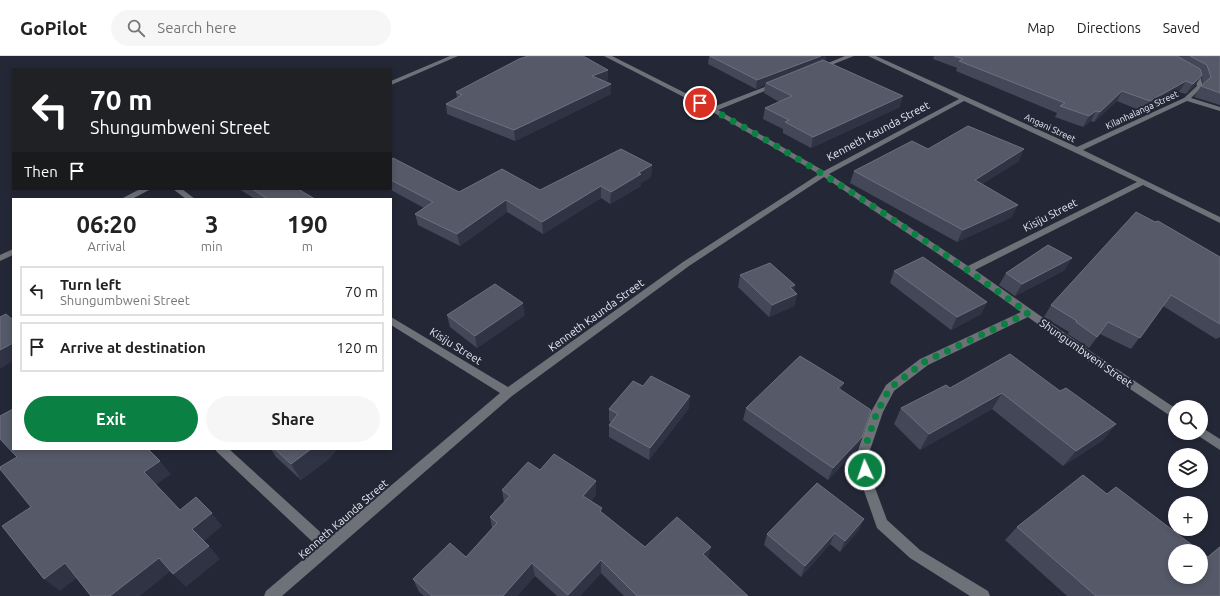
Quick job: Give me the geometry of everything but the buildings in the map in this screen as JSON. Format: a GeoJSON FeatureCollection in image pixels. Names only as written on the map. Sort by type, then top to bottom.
{"type":"FeatureCollection","features":[{"type":"Feature","properties":{"kind":"street"},"geometry":{"type":"LineString","coordinates":[[392,83],[455,56]]}},
{"type":"Feature","properties":{"kind":"street","name":"Shungumbweni Street"},"geometry":{"type":"LineString","coordinates":[[607,56],[713,110],[824,174],[968,270],[1168,409]]}},
{"type":"Feature","properties":{"kind":"street"},"geometry":{"type":"LineString","coordinates":[[810,71],[851,56]]}},
{"type":"Feature","properties":{"kind":"street","name":"Angani Street"},"geometry":{"type":"LineString","coordinates":[[871,56],[1077,150],[1220,220]]}},
{"type":"Feature","properties":{"kind":"street","name":"Kilanhalanga Street"},"geometry":{"type":"LineString","coordinates":[[1077,150],[1186,99],[1200,86],[1198,77],[1180,67]]}},
{"type":"Feature","properties":{"kind":"street"},"geometry":{"type":"LineString","coordinates":[[713,110],[783,82]]}},
{"type":"Feature","properties":{"kind":"street","name":"Kenneth Kaunda Street"},"geometry":{"type":"LineString","coordinates":[[271,596],[508,393],[686,264],[824,174],[965,98]]}},
{"type":"Feature","properties":{"kind":"street"},"geometry":{"type":"LineString","coordinates":[[1186,99],[1220,109]]}},
{"type":"Feature","properties":{"kind":"street","name":"Kisiju Street"},"geometry":{"type":"LineString","coordinates":[[968,270],[1143,182]]}},
{"type":"Feature","properties":{"kind":"street"},"geometry":{"type":"LineString","coordinates":[[127,198],[145,190]]}},
{"type":"Feature","properties":{"kind":"street"},"geometry":{"type":"LineString","coordinates":[[178,190],[190,198]]}},
{"type":"Feature","properties":{"kind":"street"},"geometry":{"type":"LineString","coordinates":[[0,258],[12,252]]}},
{"type":"Feature","properties":{"kind":"street"},"geometry":{"type":"LineString","coordinates":[[983,596],[915,554],[882,524],[868,485],[862,456],[877,412],[890,388],[924,362],[1028,313]]}},
{"type":"Feature","properties":{"kind":"street","name":"Kisiju Street"},"geometry":{"type":"LineString","coordinates":[[392,321],[508,393]]}},
{"type":"Feature","properties":{"kind":"street"},"geometry":{"type":"LineString","coordinates":[[1208,437],[1220,445]]}},
{"type":"Feature","properties":{"kind":"street"},"geometry":{"type":"LineString","coordinates":[[222,450],[328,548]]}},
{"type":"Feature","properties":{"kind":"route"},"geometry":{"type":"LineString","coordinates":[[700,103],[824,174],[968,270],[1028,313],[924,362],[890,388],[877,412],[862,456],[865,470]]}}]}
